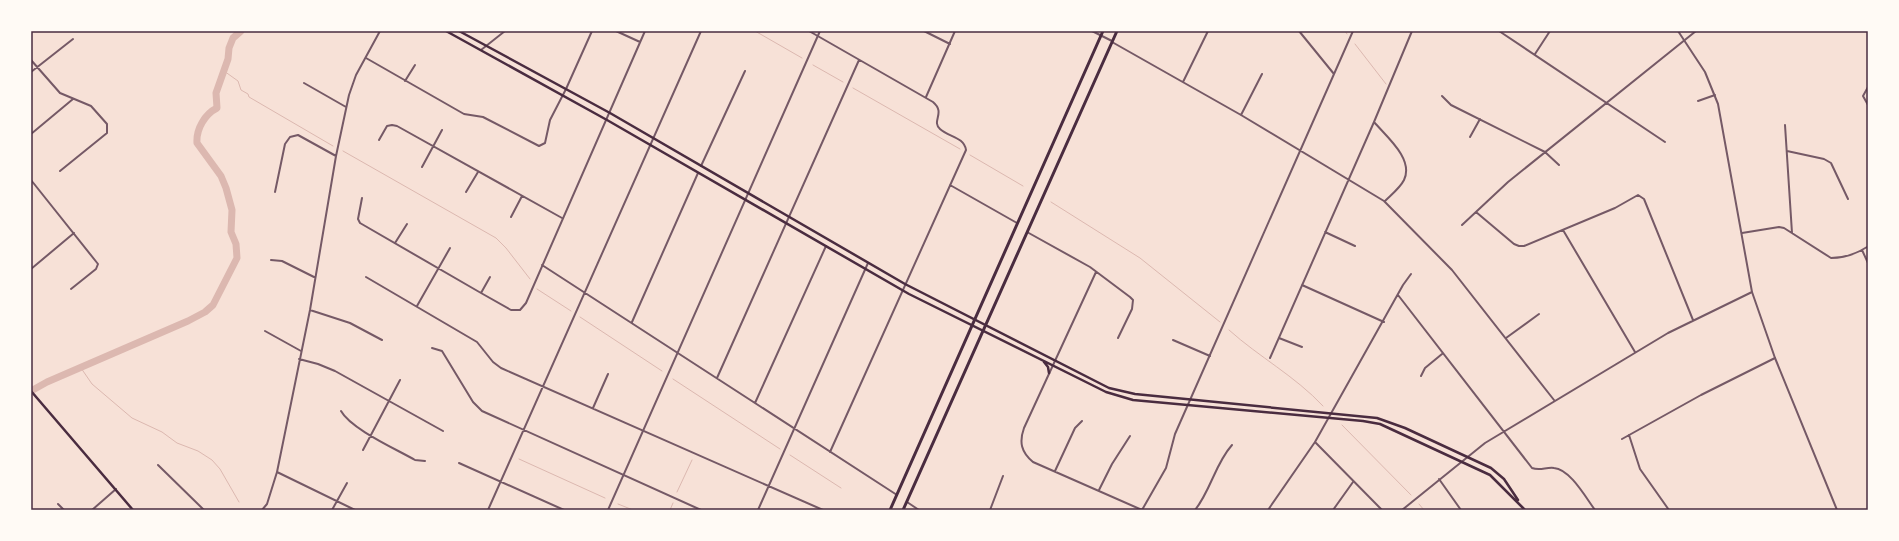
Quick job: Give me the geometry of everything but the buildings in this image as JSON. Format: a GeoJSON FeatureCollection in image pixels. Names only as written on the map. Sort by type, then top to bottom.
{"type":"FeatureCollection","features":[{"type":"Feature","properties":{"kind":"highway"},"geometry":{"type":"LineString","coordinates":[[890,510],[974,318],[1103,31]]}},
{"type":"Feature","properties":{"kind":"highway"},"geometry":{"type":"LineString","coordinates":[[903,510],[1117,31]]}},
{"type":"Feature","properties":{"kind":"main road"},"geometry":{"type":"LineString","coordinates":[[446,31],[563,95],[903,290],[1116,396],[1133,400],[1375,423],[1397,431],[1494,477],[1525,510]]}},
{"type":"Feature","properties":{"kind":"main road"},"geometry":{"type":"LineString","coordinates":[[459,31],[610,113],[906,284],[1109,388],[1121,392],[1190,400],[1377,418],[1399,426],[1498,472],[1511,487],[1520,504]]}},
{"type":"Feature","properties":{"kind":"main road"},"geometry":{"type":"LineString","coordinates":[[1040,359],[1048,367],[1049,373]]}},
{"type":"Feature","properties":{"kind":"main road"},"geometry":{"type":"LineString","coordinates":[[31,391],[134,510]]}},
{"type":"Feature","properties":{"kind":"main road"},"geometry":{"type":"LineString","coordinates":[[1397,431],[1399,426]]}},
{"type":"Feature","properties":{"kind":"street"},"geometry":{"type":"LineString","coordinates":[[262,510],[270,496],[277,472],[310,310],[314,277],[346,108],[354,81],[380,31]]}},
{"type":"Feature","properties":{"kind":"street"},"geometry":{"type":"LineString","coordinates":[[482,50],[505,31]]}},
{"type":"Feature","properties":{"kind":"street"},"geometry":{"type":"LineString","coordinates":[[366,58],[464,114],[483,117],[539,146],[543,145],[550,120],[566,89],[592,31]]}},
{"type":"Feature","properties":{"kind":"street"},"geometry":{"type":"LineString","coordinates":[[616,31],[640,42]]}},
{"type":"Feature","properties":{"kind":"street"},"geometry":{"type":"LineString","coordinates":[[362,198],[358,219],[360,223],[512,310],[520,310],[526,303],[645,31]]}},
{"type":"Feature","properties":{"kind":"street"},"geometry":{"type":"LineString","coordinates":[[488,510],[701,31]]}},
{"type":"Feature","properties":{"kind":"street"},"geometry":{"type":"LineString","coordinates":[[809,31],[926,97],[938,106],[940,111],[937,124],[939,128],[963,142],[966,150],[830,452]]}},
{"type":"Feature","properties":{"kind":"street"},"geometry":{"type":"LineString","coordinates":[[608,510],[642,430],[820,31]]}},
{"type":"Feature","properties":{"kind":"street"},"geometry":{"type":"LineString","coordinates":[[924,31],[950,44]]}},
{"type":"Feature","properties":{"kind":"street"},"geometry":{"type":"LineString","coordinates":[[926,97],[955,31]]}},
{"type":"Feature","properties":{"kind":"street"},"geometry":{"type":"LineString","coordinates":[[1092,31],[1241,115],[1384,201],[1452,270],[1554,400]]}},
{"type":"Feature","properties":{"kind":"street"},"geometry":{"type":"LineString","coordinates":[[1183,82],[1208,31]]}},
{"type":"Feature","properties":{"kind":"street"},"geometry":{"type":"LineString","coordinates":[[1299,31],[1334,74]]}},
{"type":"Feature","properties":{"kind":"street"},"geometry":{"type":"LineString","coordinates":[[1096,272],[1024,428],[1021,443],[1022,449],[1033,462],[1142,510],[1166,468],[1175,434],[1353,31]]}},
{"type":"Feature","properties":{"kind":"street"},"geometry":{"type":"LineString","coordinates":[[1270,358],[1374,122],[1412,31]]}},
{"type":"Feature","properties":{"kind":"street"},"geometry":{"type":"LineString","coordinates":[[1499,31],[1665,142]]}},
{"type":"Feature","properties":{"kind":"street"},"geometry":{"type":"LineString","coordinates":[[1535,54],[1550,31]]}},
{"type":"Feature","properties":{"kind":"street"},"geometry":{"type":"LineString","coordinates":[[1678,31],[1705,72],[1715,95],[1724,131],[1752,292],[1775,358],[1837,510]]}},
{"type":"Feature","properties":{"kind":"street"},"geometry":{"type":"LineString","coordinates":[[1462,225],[1508,182],[1696,31]]}},
{"type":"Feature","properties":{"kind":"street"},"geometry":{"type":"LineString","coordinates":[[31,72],[73,39]]}},
{"type":"Feature","properties":{"kind":"street"},"geometry":{"type":"LineString","coordinates":[[31,60],[60,93],[86,103],[94,109],[107,124],[108,130],[105,135],[60,171]]}},
{"type":"Feature","properties":{"kind":"street"},"geometry":{"type":"LineString","coordinates":[[717,378],[859,60]]}},
{"type":"Feature","properties":{"kind":"street"},"geometry":{"type":"LineString","coordinates":[[405,81],[415,65]]}},
{"type":"Feature","properties":{"kind":"street"},"geometry":{"type":"LineString","coordinates":[[701,166],[745,71]]}},
{"type":"Feature","properties":{"kind":"street"},"geometry":{"type":"LineString","coordinates":[[1241,115],[1262,74]]}},
{"type":"Feature","properties":{"kind":"street"},"geometry":{"type":"LineString","coordinates":[[304,83],[346,108]]}},
{"type":"Feature","properties":{"kind":"street"},"geometry":{"type":"LineString","coordinates":[[1868,87],[1863,96],[1868,104]]}},
{"type":"Feature","properties":{"kind":"street"},"geometry":{"type":"LineString","coordinates":[[1698,101],[1715,95]]}},
{"type":"Feature","properties":{"kind":"street"},"geometry":{"type":"LineString","coordinates":[[1442,96],[1451,104],[1545,152],[1559,165]]}},
{"type":"Feature","properties":{"kind":"street"},"geometry":{"type":"LineString","coordinates":[[31,134],[73,99]]}},
{"type":"Feature","properties":{"kind":"street"},"geometry":{"type":"LineString","coordinates":[[1470,137],[1480,119]]}},
{"type":"Feature","properties":{"kind":"street"},"geometry":{"type":"LineString","coordinates":[[1374,122],[1400,153],[1406,166],[1403,181],[1384,201]]}},
{"type":"Feature","properties":{"kind":"street"},"geometry":{"type":"LineString","coordinates":[[379,140],[387,126],[392,125],[433,146],[562,218]]}},
{"type":"Feature","properties":{"kind":"street"},"geometry":{"type":"LineString","coordinates":[[1786,125],[1792,233]]}},
{"type":"Feature","properties":{"kind":"street"},"geometry":{"type":"LineString","coordinates":[[422,167],[442,130]]}},
{"type":"Feature","properties":{"kind":"street"},"geometry":{"type":"LineString","coordinates":[[275,192],[285,144],[290,137],[298,135],[336,156]]}},
{"type":"Feature","properties":{"kind":"street"},"geometry":{"type":"LineString","coordinates":[[1787,151],[1824,159],[1831,163],[1848,198]]}},
{"type":"Feature","properties":{"kind":"street"},"geometry":{"type":"LineString","coordinates":[[466,192],[478,172]]}},
{"type":"Feature","properties":{"kind":"street"},"geometry":{"type":"LineString","coordinates":[[632,322],[698,172]]}},
{"type":"Feature","properties":{"kind":"street"},"geometry":{"type":"LineString","coordinates":[[31,180],[99,265],[72,289]]}},
{"type":"Feature","properties":{"kind":"street"},"geometry":{"type":"LineString","coordinates":[[950,185],[1017,223]]}},
{"type":"Feature","properties":{"kind":"street"},"geometry":{"type":"LineString","coordinates":[[1476,212],[1519,246],[1524,246],[1615,208],[1638,195],[1644,199],[1693,320]]}},
{"type":"Feature","properties":{"kind":"street"},"geometry":{"type":"LineString","coordinates":[[511,217],[522,196]]}},
{"type":"Feature","properties":{"kind":"street"},"geometry":{"type":"LineString","coordinates":[[395,243],[407,224]]}},
{"type":"Feature","properties":{"kind":"street"},"geometry":{"type":"LineString","coordinates":[[1742,233],[1779,227],[1792,233],[1831,258],[1838,258],[1867,247]]}},
{"type":"Feature","properties":{"kind":"street"},"geometry":{"type":"LineString","coordinates":[[1563,230],[1635,352]]}},
{"type":"Feature","properties":{"kind":"street"},"geometry":{"type":"LineString","coordinates":[[1027,232],[1096,272],[1133,300],[1132,309],[1118,338]]}},
{"type":"Feature","properties":{"kind":"street"},"geometry":{"type":"LineString","coordinates":[[1325,232],[1355,246]]}},
{"type":"Feature","properties":{"kind":"street"},"geometry":{"type":"LineString","coordinates":[[31,269],[74,233]]}},
{"type":"Feature","properties":{"kind":"street"},"geometry":{"type":"LineString","coordinates":[[755,403],[826,246]]}},
{"type":"Feature","properties":{"kind":"street"},"geometry":{"type":"LineString","coordinates":[[417,306],[450,248]]}},
{"type":"Feature","properties":{"kind":"street"},"geometry":{"type":"LineString","coordinates":[[1862,250],[1868,263]]}},
{"type":"Feature","properties":{"kind":"street"},"geometry":{"type":"LineString","coordinates":[[271,260],[282,261],[314,277]]}},
{"type":"Feature","properties":{"kind":"street"},"geometry":{"type":"LineString","coordinates":[[758,510],[868,263]]}},
{"type":"Feature","properties":{"kind":"street"},"geometry":{"type":"LineString","coordinates":[[542,265],[586,292],[897,495]]}},
{"type":"Feature","properties":{"kind":"street"},"geometry":{"type":"LineString","coordinates":[[1268,510],[1330,418],[1398,295],[1412,274]]}},
{"type":"Feature","properties":{"kind":"street"},"geometry":{"type":"LineString","coordinates":[[366,277],[477,342],[493,362],[501,368],[823,510]]}},
{"type":"Feature","properties":{"kind":"street"},"geometry":{"type":"LineString","coordinates":[[481,293],[490,277]]}},
{"type":"Feature","properties":{"kind":"street"},"geometry":{"type":"LineString","coordinates":[[1302,285],[1384,322]]}},
{"type":"Feature","properties":{"kind":"street"},"geometry":{"type":"LineString","coordinates":[[1402,510],[1466,457],[1503,431],[1635,352],[1693,320],[1752,292]]}},
{"type":"Feature","properties":{"kind":"street"},"geometry":{"type":"LineString","coordinates":[[1398,295],[1442,354],[1532,468],[1541,470],[1554,468],[1563,471],[1595,510]]}},
{"type":"Feature","properties":{"kind":"street"},"geometry":{"type":"LineString","coordinates":[[310,310],[350,323],[382,340]]}},
{"type":"Feature","properties":{"kind":"street"},"geometry":{"type":"LineString","coordinates":[[1506,338],[1539,314]]}},
{"type":"Feature","properties":{"kind":"street"},"geometry":{"type":"LineString","coordinates":[[265,331],[301,352]]}},
{"type":"Feature","properties":{"kind":"street"},"geometry":{"type":"LineString","coordinates":[[1279,338],[1302,348]]}},
{"type":"Feature","properties":{"kind":"street"},"geometry":{"type":"LineString","coordinates":[[1173,340],[1210,356]]}},
{"type":"Feature","properties":{"kind":"street"},"geometry":{"type":"LineString","coordinates":[[432,348],[442,351],[477,407],[524,430],[701,510]]}},
{"type":"Feature","properties":{"kind":"street"},"geometry":{"type":"LineString","coordinates":[[1421,376],[1425,368],[1442,354]]}},
{"type":"Feature","properties":{"kind":"street"},"geometry":{"type":"LineString","coordinates":[[1622,439],[1701,394],[1775,358]]}},
{"type":"Feature","properties":{"kind":"street"},"geometry":{"type":"LineString","coordinates":[[299,360],[318,364],[335,371],[443,431]]}},
{"type":"Feature","properties":{"kind":"street"},"geometry":{"type":"LineString","coordinates":[[593,408],[608,374]]}},
{"type":"Feature","properties":{"kind":"street"},"geometry":{"type":"LineString","coordinates":[[363,450],[400,380]]}},
{"type":"Feature","properties":{"kind":"street"},"geometry":{"type":"LineString","coordinates":[[341,411],[345,419],[371,435],[415,460],[425,461]]}},
{"type":"Feature","properties":{"kind":"street"},"geometry":{"type":"LineString","coordinates":[[1055,471],[1075,428],[1082,421]]}},
{"type":"Feature","properties":{"kind":"street"},"geometry":{"type":"LineString","coordinates":[[1629,435],[1636,461],[1643,476],[1669,510]]}},
{"type":"Feature","properties":{"kind":"street"},"geometry":{"type":"LineString","coordinates":[[1099,490],[1112,464],[1130,436]]}},
{"type":"Feature","properties":{"kind":"street"},"geometry":{"type":"LineString","coordinates":[[1315,442],[1382,510]]}},
{"type":"Feature","properties":{"kind":"street"},"geometry":{"type":"LineString","coordinates":[[1195,510],[1210,485],[1224,454],[1232,445]]}},
{"type":"Feature","properties":{"kind":"street"},"geometry":{"type":"LineString","coordinates":[[459,463],[564,510]]}},
{"type":"Feature","properties":{"kind":"street"},"geometry":{"type":"LineString","coordinates":[[158,465],[204,510]]}},
{"type":"Feature","properties":{"kind":"street"},"geometry":{"type":"LineString","coordinates":[[277,472],[308,488],[338,500],[355,510]]}},
{"type":"Feature","properties":{"kind":"street"},"geometry":{"type":"LineString","coordinates":[[994,510],[991,509],[1003,476]]}},
{"type":"Feature","properties":{"kind":"street"},"geometry":{"type":"LineString","coordinates":[[1439,479],[1461,510]]}},
{"type":"Feature","properties":{"kind":"street"},"geometry":{"type":"LineString","coordinates":[[1333,510],[1353,482]]}},
{"type":"Feature","properties":{"kind":"street"},"geometry":{"type":"LineString","coordinates":[[332,510],[347,483]]}},
{"type":"Feature","properties":{"kind":"street"},"geometry":{"type":"LineString","coordinates":[[92,510],[116,489]]}},
{"type":"Feature","properties":{"kind":"street"},"geometry":{"type":"LineString","coordinates":[[906,502],[920,510]]}},
{"type":"Feature","properties":{"kind":"street"},"geometry":{"type":"LineString","coordinates":[[58,504],[64,510]]}},
{"type":"Feature","properties":{"kind":"waterway"},"geometry":{"type":"LineString","coordinates":[[31,391],[47,382],[188,321],[205,312],[213,305],[237,258],[236,244],[231,232],[232,210],[226,188],[221,176],[197,143],[197,138],[202,122],[217,108],[216,93],[228,59],[229,48],[233,38],[241,31]]}},
{"type":"Feature","properties":{"kind":"waterway"},"geometry":{"type":"LineString","coordinates":[[755,31],[802,58]]}},
{"type":"Feature","properties":{"kind":"waterway"},"geometry":{"type":"LineString","coordinates":[[1355,44],[1386,84]]}},
{"type":"Feature","properties":{"kind":"waterway"},"geometry":{"type":"LineString","coordinates":[[813,65],[843,82]]}},
{"type":"Feature","properties":{"kind":"waterway"},"geometry":{"type":"LineString","coordinates":[[224,71],[238,81],[241,90],[248,94],[249,97],[333,146]]}},
{"type":"Feature","properties":{"kind":"waterway"},"geometry":{"type":"LineString","coordinates":[[853,88],[960,149]]}},
{"type":"Feature","properties":{"kind":"waterway"},"geometry":{"type":"LineString","coordinates":[[343,151],[496,238],[506,248],[530,279]]}},
{"type":"Feature","properties":{"kind":"waterway"},"geometry":{"type":"LineString","coordinates":[[970,155],[1023,186]]}},
{"type":"Feature","properties":{"kind":"waterway"},"geometry":{"type":"LineString","coordinates":[[1051,202],[1140,258],[1220,322]]}},
{"type":"Feature","properties":{"kind":"waterway"},"geometry":{"type":"LineString","coordinates":[[537,289],[571,311]]}},
{"type":"Feature","properties":{"kind":"waterway"},"geometry":{"type":"LineString","coordinates":[[580,317],[662,371]]}},
{"type":"Feature","properties":{"kind":"waterway"},"geometry":{"type":"LineString","coordinates":[[1229,330],[1301,385],[1323,406]]}},
{"type":"Feature","properties":{"kind":"waterway"},"geometry":{"type":"LineString","coordinates":[[81,368],[92,384],[132,418],[162,432],[177,443],[198,451],[212,460],[220,469],[239,502]]}},
{"type":"Feature","properties":{"kind":"waterway"},"geometry":{"type":"LineString","coordinates":[[673,379],[780,449]]}},
{"type":"Feature","properties":{"kind":"waterway"},"geometry":{"type":"LineString","coordinates":[[1342,425],[1411,495]]}},
{"type":"Feature","properties":{"kind":"waterway"},"geometry":{"type":"LineString","coordinates":[[790,455],[841,488]]}},
{"type":"Feature","properties":{"kind":"waterway"},"geometry":{"type":"LineString","coordinates":[[519,459],[605,498]]}},
{"type":"Feature","properties":{"kind":"waterway"},"geometry":{"type":"LineString","coordinates":[[677,492],[692,460]]}},
{"type":"Feature","properties":{"kind":"waterway"},"geometry":{"type":"LineString","coordinates":[[670,510],[673,503]]}},
{"type":"Feature","properties":{"kind":"waterway"},"geometry":{"type":"LineString","coordinates":[[618,504],[633,510]]}},
{"type":"Feature","properties":{"kind":"waterway"},"geometry":{"type":"LineString","coordinates":[[1419,504],[1424,510]]}}]}
